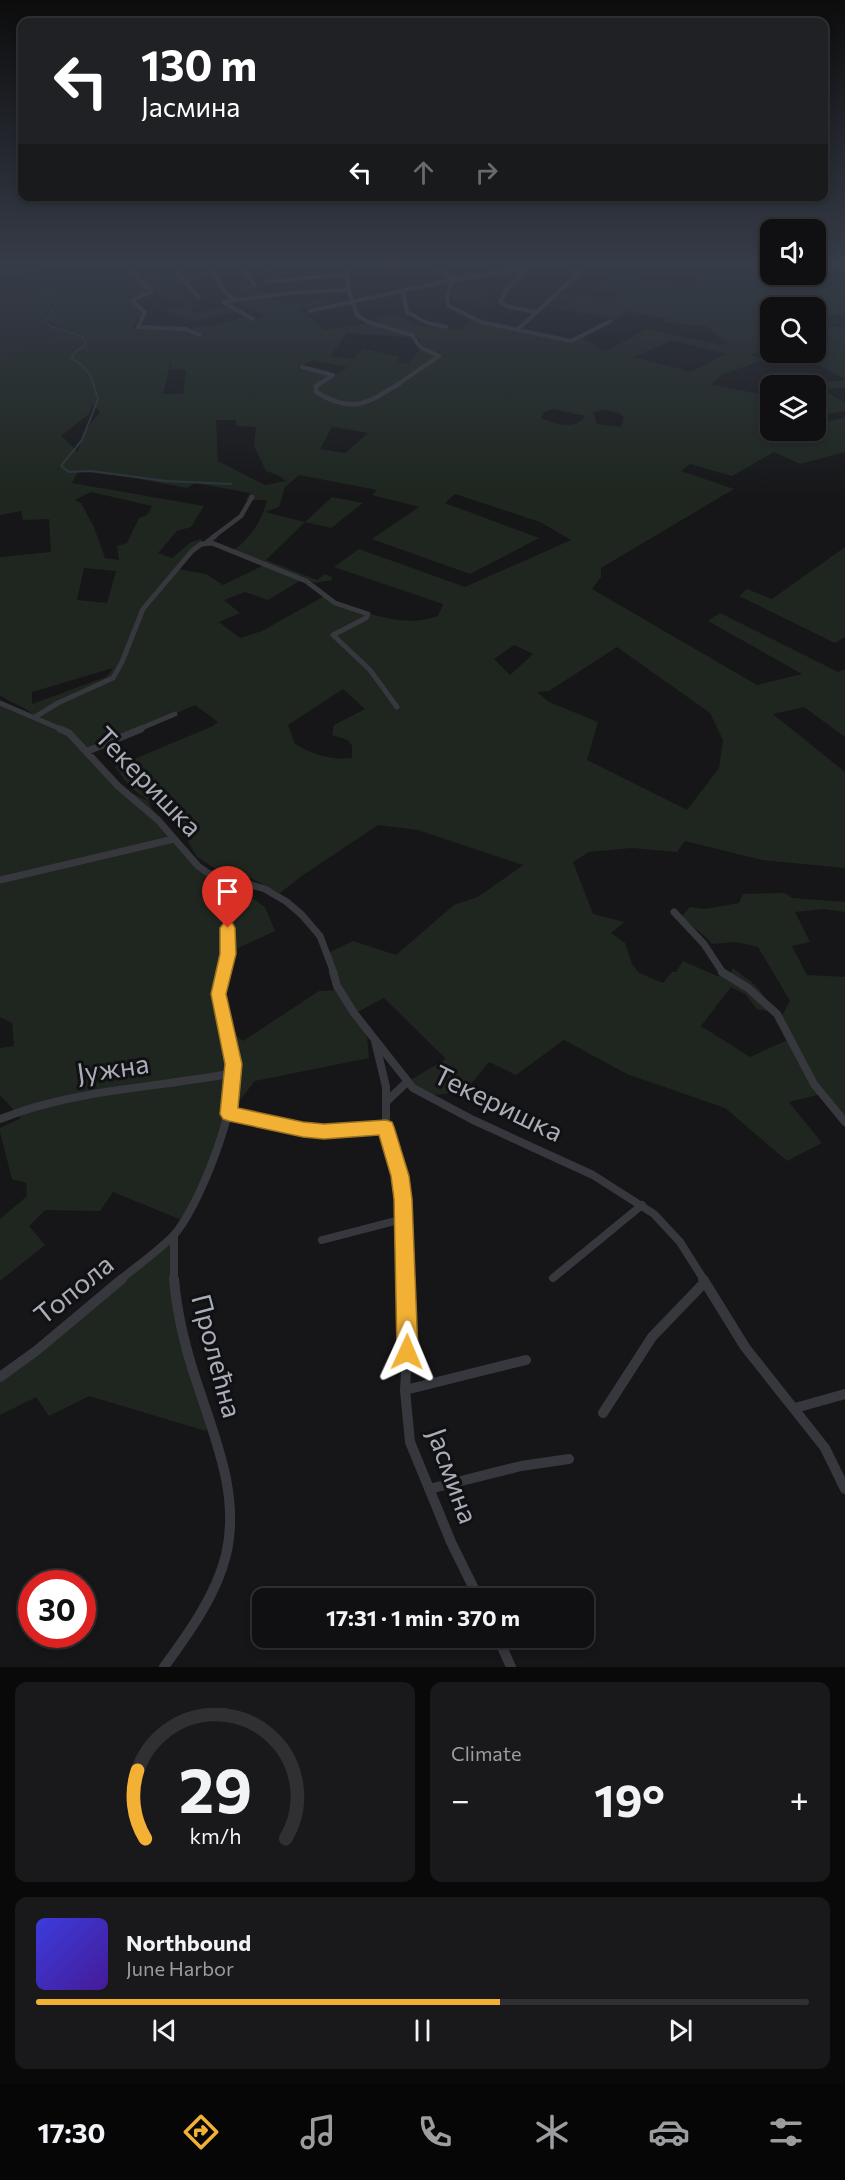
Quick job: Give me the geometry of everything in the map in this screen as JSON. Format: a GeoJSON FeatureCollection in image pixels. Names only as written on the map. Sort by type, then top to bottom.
{"type":"FeatureCollection","features":[{"type":"Feature","properties":{"kind":"street"},"geometry":{"type":"LineString","coordinates":[[302,367],[333,375],[316,386],[316,392],[334,402],[359,405],[368,403],[439,356],[420,346],[416,341]]}},
{"type":"Feature","properties":{"kind":"street"},"geometry":{"type":"LineString","coordinates":[[35,717],[58,703],[113,678],[118,672],[133,630],[150,597],[169,579],[190,552],[241,516],[252,497]]}},
{"type":"Feature","properties":{"kind":"street"},"geometry":{"type":"LineString","coordinates":[[207,542],[306,581],[336,603],[369,614],[366,618],[333,635],[370,670],[397,706]]}},
{"type":"Feature","properties":{"kind":"street","name":"Текеришка"},"geometry":{"type":"LineString","coordinates":[[0,703],[58,726],[88,751],[118,786],[158,820],[198,866],[217,876],[265,889],[287,902],[302,915],[320,936],[341,993],[407,1082],[473,1120],[593,1175],[642,1205],[660,1219],[680,1242],[745,1347],[825,1448],[845,1489]]}},
{"type":"Feature","properties":{"kind":"street"},"geometry":{"type":"LineString","coordinates":[[88,751],[175,714]]}},
{"type":"Feature","properties":{"kind":"street"},"geometry":{"type":"LineString","coordinates":[[0,880],[174,839]]}},
{"type":"Feature","properties":{"kind":"street"},"geometry":{"type":"LineString","coordinates":[[174,1235],[193,1205],[225,1130],[234,1073],[219,1001],[219,986],[229,945],[226,916],[215,886],[217,876]]}},
{"type":"Feature","properties":{"kind":"street"},"geometry":{"type":"LineString","coordinates":[[674,912],[705,944],[723,973],[748,988],[777,1014],[808,1075],[845,1122]]}},
{"type":"Feature","properties":{"kind":"street","name":"Јасмина"},"geometry":{"type":"LineString","coordinates":[[375,1040],[387,1101],[386,1127],[400,1176],[408,1335],[405,1390],[410,1442],[451,1542],[474,1588]]}},
{"type":"Feature","properties":{"kind":"street","name":"Јужна"},"geometry":{"type":"LineString","coordinates":[[0,1119],[45,1101],[234,1073]]}},
{"type":"Feature","properties":{"kind":"street"},"geometry":{"type":"LineString","coordinates":[[387,1101],[407,1082]]}},
{"type":"Feature","properties":{"kind":"street"},"geometry":{"type":"LineString","coordinates":[[229,1114],[303,1130],[386,1127]]}},
{"type":"Feature","properties":{"kind":"street"},"geometry":{"type":"LineString","coordinates":[[553,1278],[642,1205]]}},
{"type":"Feature","properties":{"kind":"street"},"geometry":{"type":"LineString","coordinates":[[322,1240],[403,1219]]}},
{"type":"Feature","properties":{"kind":"street","name":"Топола"},"geometry":{"type":"LineString","coordinates":[[0,1377],[36,1351],[174,1235]]}},
{"type":"Feature","properties":{"kind":"street","name":"Пролећна"},"geometry":{"type":"LineString","coordinates":[[164,1667],[178,1648],[218,1579],[226,1556],[231,1508],[226,1472],[179,1318],[174,1285],[174,1235]]}},
{"type":"Feature","properties":{"kind":"street"},"geometry":{"type":"LineString","coordinates":[[603,1413],[652,1337],[704,1283]]}},
{"type":"Feature","properties":{"kind":"street"},"geometry":{"type":"LineString","coordinates":[[405,1390],[526,1360]]}},
{"type":"Feature","properties":{"kind":"street"},"geometry":{"type":"LineString","coordinates":[[795,1408],[845,1394]]}},
{"type":"Feature","properties":{"kind":"street"},"geometry":{"type":"LineString","coordinates":[[429,1489],[521,1466],[569,1459]]}},
{"type":"Feature","properties":{"kind":"street"},"geometry":{"type":"LineString","coordinates":[[503,1648],[512,1667]]}},
{"type":"Feature","properties":{"kind":"shaded area"},"geometry":{"type":"Polygon","coordinates":[[[0,341],[48,341],[47,343],[0,370],[0,341]]]}},
{"type":"Feature","properties":{"kind":"shaded area"},"geometry":{"type":"Polygon","coordinates":[[[29,341],[341,341],[330,357],[354,359],[363,349],[400,356],[397,362],[408,364],[421,348],[420,341],[587,341],[607,351],[625,341],[670,341],[634,357],[691,372],[726,354],[675,341],[703,341],[723,345],[728,342],[725,341],[760,341],[760,352],[751,354],[760,358],[760,361],[721,375],[711,385],[760,394],[760,441],[826,441],[826,421],[845,418],[845,452],[800,464],[774,452],[732,476],[690,464],[681,471],[734,489],[601,568],[601,577],[592,589],[757,685],[802,674],[708,621],[720,613],[838,672],[845,669],[845,737],[804,707],[773,714],[845,772],[845,868],[762,860],[685,841],[677,852],[632,848],[589,852],[573,862],[593,914],[624,922],[611,933],[625,943],[632,964],[639,973],[663,983],[672,972],[676,972],[683,961],[717,976],[730,974],[733,968],[760,991],[764,996],[767,1011],[757,1009],[745,994],[731,987],[701,1026],[750,1057],[790,1039],[780,1019],[790,1001],[758,947],[736,942],[712,944],[682,916],[690,907],[704,909],[739,903],[743,894],[784,893],[793,898],[845,902],[845,912],[823,909],[795,912],[810,942],[792,946],[807,975],[845,977],[845,1122],[821,1094],[789,1102],[822,1143],[787,1161],[725,1108],[627,1074],[564,1040],[516,1075],[489,1062],[465,1091],[428,1096],[407,1082],[446,1059],[384,998],[354,1014],[366,1027],[369,1058],[255,1081],[229,1114],[184,1221],[113,1192],[100,1211],[45,1210],[29,1226],[45,1245],[0,1281],[0,1219],[27,1196],[26,1183],[12,1179],[0,1132],[0,1128],[21,1118],[0,1095],[0,1048],[14,1046],[12,1023],[0,1017],[0,703],[34,716],[0,695],[0,557],[51,552],[49,519],[23,520],[21,511],[0,515],[0,359],[20,351],[29,341]],[[313,360],[297,368],[332,376],[347,368],[313,360]],[[171,361],[163,394],[183,394],[186,370],[171,369],[171,361]],[[93,404],[89,414],[61,436],[78,452],[83,433],[100,412],[93,404]],[[554,409],[544,412],[541,418],[564,425],[581,421],[585,416],[554,409]],[[606,410],[593,412],[597,424],[621,427],[624,418],[621,414],[606,410]],[[216,420],[218,461],[265,485],[286,481],[266,471],[254,446],[256,427],[236,426],[236,420],[216,420]],[[332,427],[320,449],[345,453],[368,433],[332,427]],[[78,471],[72,483],[204,506],[191,527],[177,531],[158,553],[172,558],[191,542],[201,539],[204,546],[186,557],[178,569],[206,574],[223,585],[264,565],[233,551],[254,529],[267,500],[246,500],[250,493],[195,483],[187,488],[78,471]],[[299,475],[285,487],[279,507],[265,512],[305,522],[266,560],[317,580],[325,574],[332,577],[332,580],[315,583],[303,579],[268,600],[245,592],[224,600],[240,613],[219,622],[240,638],[262,631],[326,595],[331,600],[397,620],[425,620],[438,616],[443,604],[334,567],[359,549],[465,587],[571,540],[540,522],[455,494],[445,503],[539,538],[470,574],[372,539],[419,507],[372,495],[377,490],[299,475]],[[91,492],[75,500],[81,503],[94,527],[105,558],[119,560],[117,546],[127,543],[139,518],[147,515],[152,506],[91,492]],[[84,568],[77,600],[107,603],[116,571],[84,568]],[[514,645],[494,659],[510,675],[533,654],[514,645]],[[617,647],[549,691],[537,692],[549,702],[598,722],[587,760],[687,810],[719,768],[723,740],[710,713],[617,647]],[[113,668],[32,692],[32,704],[106,677],[113,668]],[[343,689],[288,725],[295,744],[322,756],[352,758],[352,746],[348,740],[332,735],[334,725],[365,709],[343,689]],[[195,705],[89,751],[118,786],[148,801],[158,820],[198,866],[235,885],[265,907],[275,931],[238,948],[228,980],[212,988],[214,1007],[219,1019],[243,1041],[319,991],[339,990],[328,953],[353,941],[396,955],[454,905],[478,897],[523,865],[418,830],[378,825],[280,893],[244,875],[219,871],[197,857],[182,831],[171,818],[130,787],[115,767],[218,722],[195,705]]]}},
{"type":"Feature","properties":{"kind":"shaded area"},"geometry":{"type":"Polygon","coordinates":[[[826,341],[845,341],[845,379],[815,363],[826,363],[826,341]]]}},
{"type":"Feature","properties":{"kind":"shaded area"},"geometry":{"type":"Polygon","coordinates":[[[845,380],[845,388],[826,389],[826,382],[845,380]]]}},
{"type":"Feature","properties":{"kind":"shaded area"},"geometry":{"type":"Polygon","coordinates":[[[826,392],[845,403],[845,411],[826,414],[826,392]]]}},
{"type":"Feature","properties":{"kind":"shaded area"},"geometry":{"type":"Polygon","coordinates":[[[332,497],[363,503],[331,528],[305,522],[332,497]]]}},
{"type":"Feature","properties":{"kind":"shaded area"},"geometry":{"type":"Polygon","coordinates":[[[845,547],[845,637],[835,643],[739,596],[747,589],[772,599],[845,547]]]}},
{"type":"Feature","properties":{"kind":"shaded area"},"geometry":{"type":"Polygon","coordinates":[[[174,1235],[174,1285],[210,1422],[206,1431],[89,1396],[49,1416],[36,1397],[0,1415],[0,1377],[174,1235]]]}},
{"type":"Feature","properties":{"kind":"waterway"},"geometry":{"type":"LineString","coordinates":[[84,341],[86,345],[75,352],[71,358],[86,369],[94,385]]}},
{"type":"Feature","properties":{"kind":"waterway"},"geometry":{"type":"LineString","coordinates":[[93,383],[98,399],[82,440],[61,466],[69,472],[91,471],[166,481],[231,484]]}},
{"type":"Feature","properties":{"kind":"route"},"geometry":{"type":"LineString","coordinates":[[228,928],[228,954],[219,986],[219,1001],[228,1035],[234,1073],[229,1114],[240,1114],[303,1130],[386,1127],[400,1176],[403,1199],[407,1352]]}}]}
